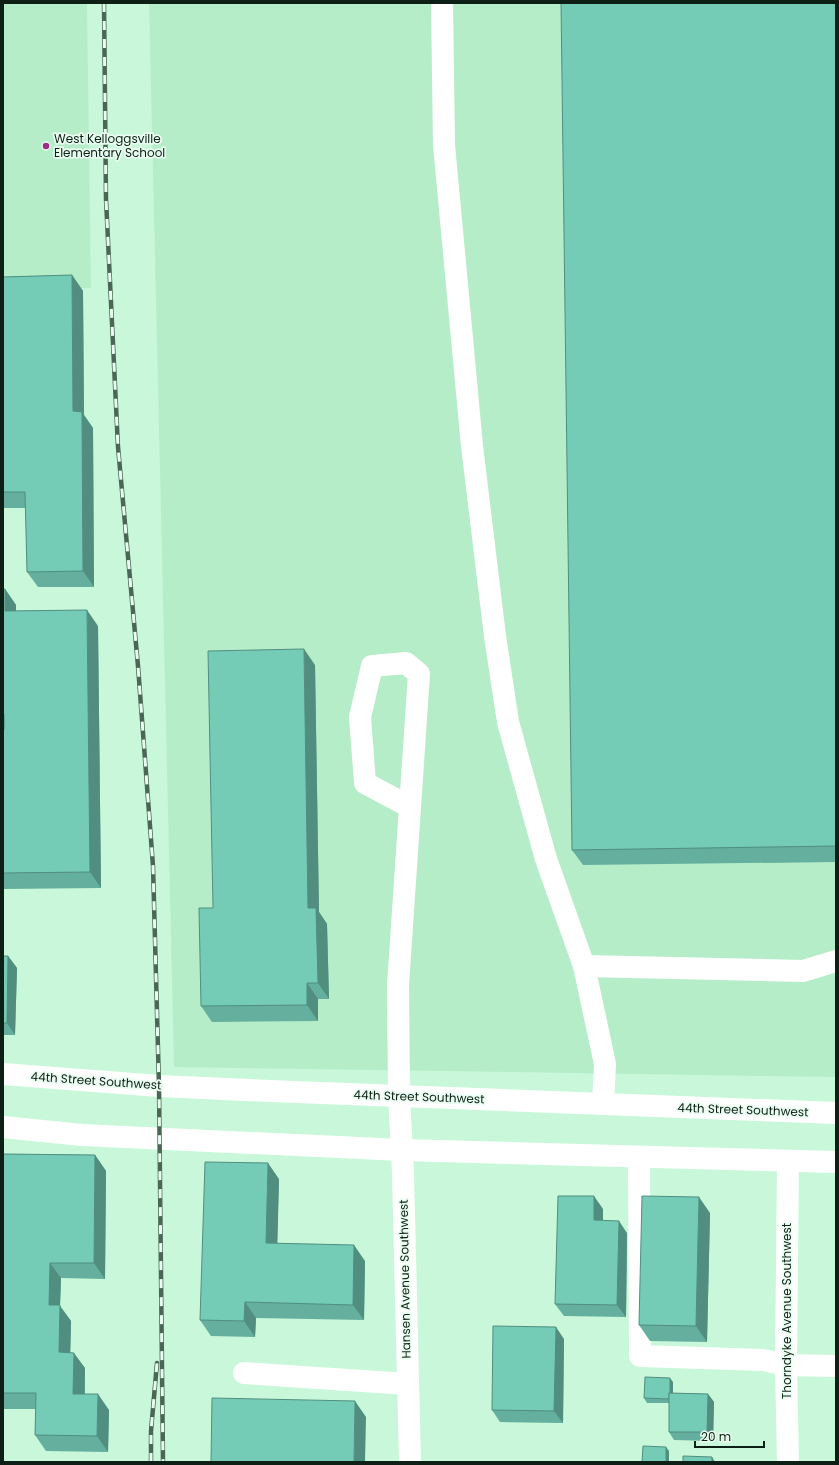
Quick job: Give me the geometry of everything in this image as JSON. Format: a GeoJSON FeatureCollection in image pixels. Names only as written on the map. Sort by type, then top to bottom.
{"type":"FeatureCollection","features":[{"type":"Feature","properties":{"kind":"main road"},"geometry":{"type":"LineString","coordinates":[[442,3],[444,145],[472,446],[493,620],[507,714],[546,859],[584,966],[605,1064],[603,1104]]}},
{"type":"Feature","properties":{"kind":"main road","name":"Hansen Avenue Southwest"},"geometry":{"type":"LineString","coordinates":[[410,807],[365,783],[360,717],[372,666],[406,663],[419,674],[398,985],[410,1462]]}},
{"type":"Feature","properties":{"kind":"main road"},"geometry":{"type":"LineString","coordinates":[[584,966],[803,971],[836,960]]}},
{"type":"Feature","properties":{"kind":"main road","name":"44th Street Southwest"},"geometry":{"type":"LineString","coordinates":[[3,1074],[159,1086],[836,1113]]}},
{"type":"Feature","properties":{"kind":"main road"},"geometry":{"type":"LineString","coordinates":[[3,1127],[113,1137],[402,1150],[836,1162]]}},
{"type":"Feature","properties":{"kind":"main road"},"geometry":{"type":"LineString","coordinates":[[639,1157],[640,1356],[763,1360],[786,1365],[836,1366]]}},
{"type":"Feature","properties":{"kind":"main road","name":"Thorndyke Avenue Southwest"},"geometry":{"type":"LineString","coordinates":[[788,1161],[786,1365],[788,1462]]}},
{"type":"Feature","properties":{"kind":"main road"},"geometry":{"type":"LineString","coordinates":[[244,1373],[408,1384]]}},
{"type":"Feature","properties":{"kind":"shaded area","name":"West Kelloggsville Elementary School"},"geometry":{"type":"Polygon","coordinates":[[[3,3],[87,3],[91,288],[3,289],[3,3]]]}},
{"type":"Feature","properties":{"kind":"shaded area"},"geometry":{"type":"Polygon","coordinates":[[[149,3],[836,3],[836,1077],[174,1067],[149,3]]]}},
{"type":"Feature","properties":{"kind":"building"},"geometry":{"type":"Polygon","coordinates":[[[561,3],[836,3],[836,846],[572,850],[561,3]]]}},
{"type":"Feature","properties":{"kind":"building"},"geometry":{"type":"Polygon","coordinates":[[[72,275],[73,411],[82,412],[83,571],[27,572],[25,492],[3,492],[3,277],[72,275]]]}},
{"type":"Feature","properties":{"kind":"building"},"geometry":{"type":"Polygon","coordinates":[[[3,589],[5,589],[5,611],[87,610],[90,872],[3,873],[3,589]]]}},
{"type":"Feature","properties":{"kind":"building"},"geometry":{"type":"Polygon","coordinates":[[[304,649],[308,908],[316,908],[318,983],[307,983],[307,1005],[201,1006],[199,908],[213,908],[208,651],[304,649]]]}},
{"type":"Feature","properties":{"kind":"building"},"geometry":{"type":"Polygon","coordinates":[[[3,956],[8,956],[7,1023],[3,1023],[3,956]]]}},
{"type":"Feature","properties":{"kind":"building"},"geometry":{"type":"Polygon","coordinates":[[[3,1154],[95,1155],[94,1263],[50,1263],[49,1305],[60,1305],[59,1352],[74,1353],[73,1394],[98,1394],[97,1436],[35,1435],[36,1393],[3,1393],[3,1154]]]}},
{"type":"Feature","properties":{"kind":"building"},"geometry":{"type":"Polygon","coordinates":[[[205,1162],[268,1163],[266,1243],[354,1245],[353,1305],[245,1302],[244,1321],[200,1320],[205,1162]]]}},
{"type":"Feature","properties":{"kind":"building"},"geometry":{"type":"Polygon","coordinates":[[[558,1196],[594,1196],[594,1220],[619,1221],[617,1305],[555,1304],[558,1196]]]}},
{"type":"Feature","properties":{"kind":"building"},"geometry":{"type":"Polygon","coordinates":[[[642,1196],[699,1197],[696,1326],[639,1325],[642,1196]]]}},
{"type":"Feature","properties":{"kind":"building"},"geometry":{"type":"Polygon","coordinates":[[[493,1326],[556,1327],[554,1411],[492,1410],[493,1326]]]}},
{"type":"Feature","properties":{"kind":"building"},"geometry":{"type":"Polygon","coordinates":[[[645,1377],[670,1378],[669,1399],[644,1398],[645,1377]]]}},
{"type":"Feature","properties":{"kind":"building"},"geometry":{"type":"Polygon","coordinates":[[[669,1393],[708,1394],[707,1432],[669,1432],[669,1393]]]}},
{"type":"Feature","properties":{"kind":"building"},"geometry":{"type":"Polygon","coordinates":[[[212,1398],[355,1401],[354,1462],[211,1462],[212,1398]]]}},
{"type":"Feature","properties":{"kind":"building"},"geometry":{"type":"Polygon","coordinates":[[[643,1446],[666,1447],[666,1462],[642,1462],[643,1446]]]}},
{"type":"Feature","properties":{"kind":"building"},"geometry":{"type":"Polygon","coordinates":[[[683,1456],[712,1457],[712,1462],[683,1462],[683,1456]]]}},
{"type":"Feature","properties":{"kind":"railway"},"geometry":{"type":"LineString","coordinates":[[104,3],[106,199],[118,447],[138,666],[153,866],[159,1086],[163,1462]]}},
{"type":"Feature","properties":{"kind":"railway"},"geometry":{"type":"LineString","coordinates":[[151,1462],[151,1431],[157,1363]]}},
{"type":"Feature","properties":{"kind":"place","name":"West Kelloggsville Elementary School"},"geometry":{"type":"Point","coordinates":[46,146]}}]}
